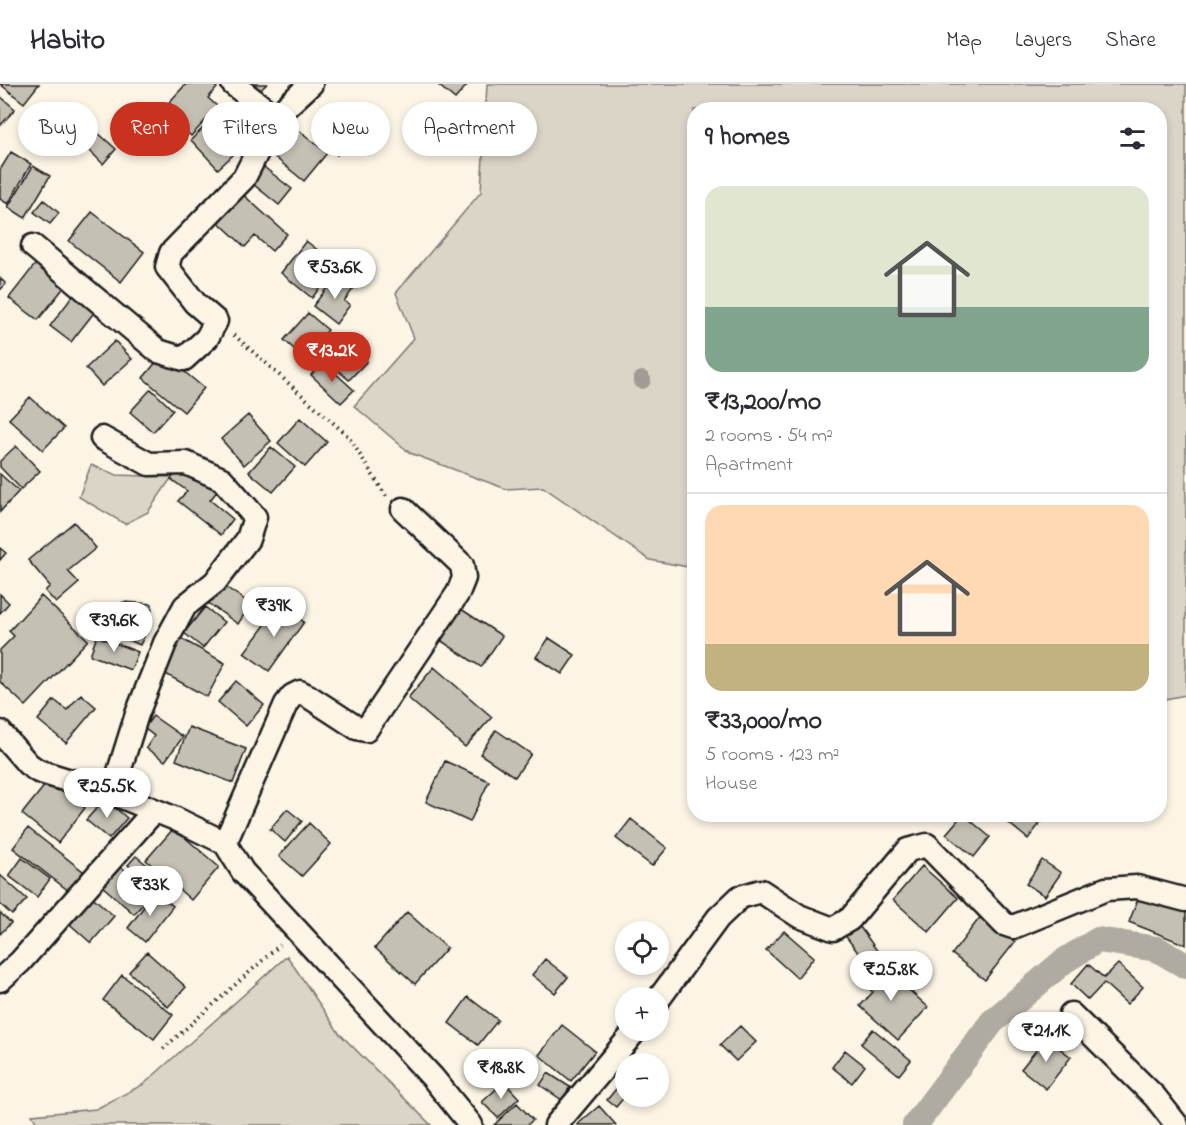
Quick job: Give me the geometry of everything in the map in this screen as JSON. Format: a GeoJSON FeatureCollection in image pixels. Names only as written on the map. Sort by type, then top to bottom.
{"type":"FeatureCollection","features":[{"type":"Feature","properties":{"kind":"street"},"geometry":{"type":"LineString","coordinates":[[233,84],[256,102]]}},
{"type":"Feature","properties":{"kind":"street"},"geometry":{"type":"LineString","coordinates":[[291,102],[311,84]]}},
{"type":"Feature","properties":{"kind":"street"},"geometry":{"type":"LineString","coordinates":[[33,246],[158,351],[184,359],[207,338],[216,321],[195,303],[167,267],[171,253],[244,178],[255,156]]}},
{"type":"Feature","properties":{"kind":"street"},"geometry":{"type":"LineString","coordinates":[[102,438],[148,464],[186,464],[222,478],[255,517],[248,539],[215,582],[185,606],[165,643],[137,714],[112,794]]}},
{"type":"Feature","properties":{"kind":"street"},"geometry":{"type":"LineString","coordinates":[[225,843],[286,704],[292,696],[300,693],[308,696],[357,728],[366,730],[458,593],[464,578],[462,565],[404,509]]}},
{"type":"Feature","properties":{"kind":"street"},"geometry":{"type":"LineString","coordinates":[[0,732],[28,764],[38,771],[112,794],[225,843],[243,872],[433,1078],[471,1125]]}},
{"type":"Feature","properties":{"kind":"street"},"geometry":{"type":"LineString","coordinates":[[0,980],[20,962],[154,811]]}},
{"type":"Feature","properties":{"kind":"street"},"geometry":{"type":"LineString","coordinates":[[668,987],[718,918],[740,897],[761,891],[799,916],[833,929],[850,919],[908,850],[927,845],[1004,924],[1013,927],[1106,889],[1137,887],[1186,900]]}},
{"type":"Feature","properties":{"kind":"street"},"geometry":{"type":"LineString","coordinates":[[1071,1014],[1155,1097],[1177,1125]]}},
{"type":"Feature","properties":{"kind":"street"},"geometry":{"type":"LineString","coordinates":[[556,1125],[627,1041]]}},
{"type":"Feature","properties":{"kind":"path"},"geometry":{"type":"LineString","coordinates":[[216,321],[258,354],[348,436],[379,488],[388,499],[404,509]]}},
{"type":"Feature","properties":{"kind":"path"},"geometry":{"type":"LineString","coordinates":[[163,1049],[296,930]]}},
{"type":"Feature","properties":{"kind":"shaded area"},"geometry":{"type":"Polygon","coordinates":[[[487,84],[1186,84],[1186,695],[1167,699],[1167,102],[687,102],[687,567],[650,560],[543,487],[506,489],[410,453],[354,406],[414,338],[396,293],[481,192],[483,156],[537,156],[537,102],[486,102],[487,84]]]}},
{"type":"Feature","properties":{"kind":"shaded area"},"geometry":{"type":"Polygon","coordinates":[[[91,465],[117,475],[172,477],[148,512],[125,524],[79,497],[91,465]]]}},
{"type":"Feature","properties":{"kind":"shaded area"},"geometry":{"type":"Polygon","coordinates":[[[287,956],[339,1033],[431,1125],[38,1125],[32,1115],[96,1109],[144,1084],[287,956]]]}},
{"type":"Feature","properties":{"kind":"building"},"geometry":{"type":"Polygon","coordinates":[[[0,84],[39,84],[23,102],[0,84]]]}},
{"type":"Feature","properties":{"kind":"building"},"geometry":{"type":"Polygon","coordinates":[[[186,84],[213,84],[217,88],[208,98],[212,102],[202,102],[202,124],[191,136],[190,102],[169,102],[186,84]]]}},
{"type":"Feature","properties":{"kind":"building"},"geometry":{"type":"Polygon","coordinates":[[[247,84],[267,84],[256,94],[247,84]]]}},
{"type":"Feature","properties":{"kind":"building"},"geometry":{"type":"Polygon","coordinates":[[[437,84],[468,84],[455,99],[437,84]]]}},
{"type":"Feature","properties":{"kind":"building"},"geometry":{"type":"Polygon","coordinates":[[[0,96],[15,109],[0,126],[0,96]]]}},
{"type":"Feature","properties":{"kind":"building"},"geometry":{"type":"Polygon","coordinates":[[[202,129],[202,152],[191,140],[202,129]]]}},
{"type":"Feature","properties":{"kind":"building"},"geometry":{"type":"Polygon","coordinates":[[[299,130],[311,140],[311,156],[325,156],[304,181],[273,156],[299,156],[299,130]]]}},
{"type":"Feature","properties":{"kind":"building"},"geometry":{"type":"Polygon","coordinates":[[[98,133],[110,144],[110,156],[103,164],[95,156],[98,156],[98,133]]]}},
{"type":"Feature","properties":{"kind":"building"},"geometry":{"type":"Polygon","coordinates":[[[11,152],[31,164],[8,204],[0,199],[0,170],[11,152]]]}},
{"type":"Feature","properties":{"kind":"building"},"geometry":{"type":"Polygon","coordinates":[[[206,156],[232,156],[218,169],[206,156]]]}},
{"type":"Feature","properties":{"kind":"building"},"geometry":{"type":"Polygon","coordinates":[[[260,164],[292,189],[279,205],[248,180],[260,164]]]}},
{"type":"Feature","properties":{"kind":"building"},"geometry":{"type":"Polygon","coordinates":[[[33,166],[50,176],[25,218],[8,207],[33,166]]]}},
{"type":"Feature","properties":{"kind":"building"},"geometry":{"type":"Polygon","coordinates":[[[239,191],[287,234],[272,251],[255,236],[245,247],[214,218],[239,191]]]}},
{"type":"Feature","properties":{"kind":"building"},"geometry":{"type":"Polygon","coordinates":[[[44,200],[59,213],[50,224],[34,212],[44,200]]]}},
{"type":"Feature","properties":{"kind":"building"},"geometry":{"type":"Polygon","coordinates":[[[92,212],[144,252],[121,282],[69,241],[92,212]]]}},
{"type":"Feature","properties":{"kind":"building"},"geometry":{"type":"Polygon","coordinates":[[[306,241],[337,265],[312,298],[281,273],[306,241]]]}},
{"type":"Feature","properties":{"kind":"building"},"geometry":{"type":"Polygon","coordinates":[[[41,257],[70,280],[38,320],[9,298],[41,257]]]}},
{"type":"Feature","properties":{"kind":"building"},"geometry":{"type":"Polygon","coordinates":[[[337,275],[354,288],[344,301],[350,305],[336,324],[313,306],[337,275]]]}},
{"type":"Feature","properties":{"kind":"building"},"geometry":{"type":"Polygon","coordinates":[[[0,278],[6,284],[0,290],[0,278]]]}},
{"type":"Feature","properties":{"kind":"building"},"geometry":{"type":"Polygon","coordinates":[[[75,293],[96,310],[71,342],[50,326],[75,293]]]}},
{"type":"Feature","properties":{"kind":"building"},"geometry":{"type":"Polygon","coordinates":[[[308,313],[328,330],[304,358],[284,340],[308,313]]]}},
{"type":"Feature","properties":{"kind":"building"},"geometry":{"type":"Polygon","coordinates":[[[341,338],[367,361],[349,380],[324,358],[341,338]]]}},
{"type":"Feature","properties":{"kind":"building"},"geometry":{"type":"Polygon","coordinates":[[[115,341],[132,359],[102,386],[86,368],[115,341]]]}},
{"type":"Feature","properties":{"kind":"building"},"geometry":{"type":"Polygon","coordinates":[[[163,354],[204,388],[184,412],[143,378],[163,354]]]}},
{"type":"Feature","properties":{"kind":"building"},"geometry":{"type":"Polygon","coordinates":[[[323,362],[354,390],[341,403],[311,375],[323,362]]]}},
{"type":"Feature","properties":{"kind":"building"},"geometry":{"type":"Polygon","coordinates":[[[151,389],[173,410],[153,432],[130,412],[151,389]]]}},
{"type":"Feature","properties":{"kind":"building"},"geometry":{"type":"Polygon","coordinates":[[[30,397],[64,428],[43,450],[9,419],[30,397]]]}},
{"type":"Feature","properties":{"kind":"building"},"geometry":{"type":"Polygon","coordinates":[[[248,415],[271,441],[244,465],[221,439],[248,415]]]}},
{"type":"Feature","properties":{"kind":"building"},"geometry":{"type":"Polygon","coordinates":[[[300,418],[327,442],[305,467],[278,443],[300,418]]]}},
{"type":"Feature","properties":{"kind":"building"},"geometry":{"type":"Polygon","coordinates":[[[16,446],[40,471],[21,489],[0,467],[0,461],[16,446]]]}},
{"type":"Feature","properties":{"kind":"building"},"geometry":{"type":"Polygon","coordinates":[[[271,447],[295,467],[273,492],[249,472],[271,447]]]}},
{"type":"Feature","properties":{"kind":"building"},"geometry":{"type":"Polygon","coordinates":[[[185,461],[219,489],[210,500],[233,519],[221,535],[178,501],[187,491],[171,479],[185,461]]]}},
{"type":"Feature","properties":{"kind":"building"},"geometry":{"type":"Polygon","coordinates":[[[0,474],[19,491],[0,512],[0,474]]]}},
{"type":"Feature","properties":{"kind":"building"},"geometry":{"type":"Polygon","coordinates":[[[74,522],[96,548],[68,571],[79,583],[56,603],[45,591],[50,586],[28,560],[74,522]]]}},
{"type":"Feature","properties":{"kind":"building"},"geometry":{"type":"Polygon","coordinates":[[[0,548],[6,553],[0,560],[0,548]]]}},
{"type":"Feature","properties":{"kind":"building"},"geometry":{"type":"Polygon","coordinates":[[[221,584],[251,604],[238,624],[208,603],[221,584]]]}},
{"type":"Feature","properties":{"kind":"building"},"geometry":{"type":"Polygon","coordinates":[[[0,594],[9,603],[0,613],[0,594]]]}},
{"type":"Feature","properties":{"kind":"building"},"geometry":{"type":"Polygon","coordinates":[[[41,596],[88,640],[26,706],[0,682],[0,650],[14,636],[9,631],[41,596]]]}},
{"type":"Feature","properties":{"kind":"building"},"geometry":{"type":"Polygon","coordinates":[[[123,602],[152,604],[151,619],[122,617],[123,602]]]}},
{"type":"Feature","properties":{"kind":"building"},"geometry":{"type":"Polygon","coordinates":[[[280,605],[304,622],[269,671],[244,653],[280,605]]]}},
{"type":"Feature","properties":{"kind":"building"},"geometry":{"type":"Polygon","coordinates":[[[205,607],[224,622],[203,648],[184,633],[205,607]]]}},
{"type":"Feature","properties":{"kind":"building"},"geometry":{"type":"Polygon","coordinates":[[[461,609],[502,636],[481,667],[440,640],[461,609]]]}},
{"type":"Feature","properties":{"kind":"building"},"geometry":{"type":"Polygon","coordinates":[[[111,618],[146,632],[140,645],[106,630],[111,618]]]}},
{"type":"Feature","properties":{"kind":"building"},"geometry":{"type":"Polygon","coordinates":[[[97,636],[138,652],[131,670],[90,655],[97,636]]]}},
{"type":"Feature","properties":{"kind":"building"},"geometry":{"type":"Polygon","coordinates":[[[180,638],[225,663],[207,697],[162,672],[180,638]]]}},
{"type":"Feature","properties":{"kind":"building"},"geometry":{"type":"Polygon","coordinates":[[[549,638],[575,655],[562,674],[536,657],[549,638]]]}},
{"type":"Feature","properties":{"kind":"building"},"geometry":{"type":"Polygon","coordinates":[[[434,667],[492,717],[465,747],[408,698],[434,667]]]}},
{"type":"Feature","properties":{"kind":"building"},"geometry":{"type":"Polygon","coordinates":[[[236,681],[264,705],[246,726],[218,702],[236,681]]]}},
{"type":"Feature","properties":{"kind":"building"},"geometry":{"type":"Polygon","coordinates":[[[81,694],[96,707],[66,743],[38,720],[54,700],[67,710],[81,694]]]}},
{"type":"Feature","properties":{"kind":"building"},"geometry":{"type":"Polygon","coordinates":[[[153,716],[183,737],[165,761],[146,748],[154,736],[144,728],[153,716]]]}},
{"type":"Feature","properties":{"kind":"building"},"geometry":{"type":"Polygon","coordinates":[[[189,727],[246,749],[233,783],[176,760],[189,727]]]}},
{"type":"Feature","properties":{"kind":"building"},"geometry":{"type":"Polygon","coordinates":[[[496,730],[531,754],[515,777],[480,754],[496,730]]]}},
{"type":"Feature","properties":{"kind":"building"},"geometry":{"type":"Polygon","coordinates":[[[445,761],[489,781],[470,822],[426,802],[445,761]]]}},
{"type":"Feature","properties":{"kind":"building"},"geometry":{"type":"Polygon","coordinates":[[[49,780],[85,808],[58,843],[22,814],[49,780]]]}},
{"type":"Feature","properties":{"kind":"building"},"geometry":{"type":"Polygon","coordinates":[[[105,799],[127,818],[109,839],[86,820],[105,799]]]}},
{"type":"Feature","properties":{"kind":"building"},"geometry":{"type":"Polygon","coordinates":[[[287,809],[302,821],[285,842],[270,829],[287,809]]]}},
{"type":"Feature","properties":{"kind":"building"},"geometry":{"type":"Polygon","coordinates":[[[631,819],[667,848],[652,866],[616,838],[631,819]]]}},
{"type":"Feature","properties":{"kind":"building"},"geometry":{"type":"Polygon","coordinates":[[[956,822],[972,822],[990,837],[974,857],[946,834],[956,822]]]}},
{"type":"Feature","properties":{"kind":"building"},"geometry":{"type":"Polygon","coordinates":[[[1007,822],[1041,822],[1028,839],[1007,822]]]}},
{"type":"Feature","properties":{"kind":"building"},"geometry":{"type":"Polygon","coordinates":[[[309,823],[331,844],[302,876],[279,856],[309,823]]]}},
{"type":"Feature","properties":{"kind":"building"},"geometry":{"type":"Polygon","coordinates":[[[28,828],[84,872],[69,891],[13,848],[28,828]]]}},
{"type":"Feature","properties":{"kind":"building"},"geometry":{"type":"Polygon","coordinates":[[[174,828],[219,867],[191,900],[146,860],[174,828]]]}},
{"type":"Feature","properties":{"kind":"building"},"geometry":{"type":"Polygon","coordinates":[[[136,856],[168,882],[160,892],[128,865],[136,856]]]}},
{"type":"Feature","properties":{"kind":"building"},"geometry":{"type":"Polygon","coordinates":[[[22,858],[50,879],[37,897],[9,876],[22,858]]]}},
{"type":"Feature","properties":{"kind":"building"},"geometry":{"type":"Polygon","coordinates":[[[1042,860],[1061,873],[1045,896],[1026,884],[1042,860]]]}},
{"type":"Feature","properties":{"kind":"building"},"geometry":{"type":"Polygon","coordinates":[[[119,865],[152,894],[134,914],[101,885],[119,865]]]}},
{"type":"Feature","properties":{"kind":"building"},"geometry":{"type":"Polygon","coordinates":[[[922,866],[958,898],[929,932],[893,900],[922,866]]]}},
{"type":"Feature","properties":{"kind":"building"},"geometry":{"type":"Polygon","coordinates":[[[0,875],[27,899],[12,915],[0,904],[0,875]]]}},
{"type":"Feature","properties":{"kind":"building"},"geometry":{"type":"Polygon","coordinates":[[[87,892],[114,916],[91,943],[64,919],[87,892]]]}},
{"type":"Feature","properties":{"kind":"building"},"geometry":{"type":"Polygon","coordinates":[[[155,892],[173,906],[145,942],[128,928],[155,892]]]}},
{"type":"Feature","properties":{"kind":"building"},"geometry":{"type":"Polygon","coordinates":[[[1140,894],[1186,911],[1186,945],[1129,922],[1140,894]]]}},
{"type":"Feature","properties":{"kind":"building"},"geometry":{"type":"Polygon","coordinates":[[[407,912],[447,948],[415,984],[375,948],[407,912]]]}},
{"type":"Feature","properties":{"kind":"building"},"geometry":{"type":"Polygon","coordinates":[[[0,913],[11,923],[0,934],[0,913]]]}},
{"type":"Feature","properties":{"kind":"building"},"geometry":{"type":"Polygon","coordinates":[[[981,916],[1015,942],[985,980],[952,954],[981,916]]]}},
{"type":"Feature","properties":{"kind":"building"},"geometry":{"type":"Polygon","coordinates":[[[855,920],[878,952],[865,962],[841,930],[855,920]]]}},
{"type":"Feature","properties":{"kind":"building"},"geometry":{"type":"Polygon","coordinates":[[[784,931],[814,957],[797,978],[766,950],[784,931]]]}},
{"type":"Feature","properties":{"kind":"building"},"geometry":{"type":"Polygon","coordinates":[[[147,952],[186,987],[168,1007],[129,972],[147,952]]]}},
{"type":"Feature","properties":{"kind":"building"},"geometry":{"type":"Polygon","coordinates":[[[545,959],[568,977],[555,993],[532,975],[545,959]]]}},
{"type":"Feature","properties":{"kind":"building"},"geometry":{"type":"Polygon","coordinates":[[[879,963],[928,1007],[898,1040],[860,1006],[873,992],[862,983],[879,963]]]}},
{"type":"Feature","properties":{"kind":"building"},"geometry":{"type":"Polygon","coordinates":[[[1088,964],[1104,978],[1118,964],[1143,987],[1127,1004],[1104,983],[1088,1000],[1071,984],[1088,964]]]}},
{"type":"Feature","properties":{"kind":"building"},"geometry":{"type":"Polygon","coordinates":[[[122,975],[173,1015],[154,1039],[103,1000],[122,975]]]}},
{"type":"Feature","properties":{"kind":"building"},"geometry":{"type":"Polygon","coordinates":[[[468,997],[498,1020],[478,1045],[449,1023],[468,997]]]}},
{"type":"Feature","properties":{"kind":"building"},"geometry":{"type":"Polygon","coordinates":[[[562,1025],[595,1051],[571,1081],[539,1055],[562,1025]]]}},
{"type":"Feature","properties":{"kind":"building"},"geometry":{"type":"Polygon","coordinates":[[[740,1026],[756,1042],[736,1061],[720,1045],[740,1026]]]}},
{"type":"Feature","properties":{"kind":"building"},"geometry":{"type":"Polygon","coordinates":[[[873,1029],[911,1060],[899,1075],[861,1044],[873,1029]]]}},
{"type":"Feature","properties":{"kind":"building"},"geometry":{"type":"Polygon","coordinates":[[[1046,1038],[1071,1057],[1046,1089],[1021,1069],[1046,1038]]]}},
{"type":"Feature","properties":{"kind":"building"},"geometry":{"type":"Polygon","coordinates":[[[845,1050],[865,1066],[852,1083],[832,1067],[845,1050]]]}},
{"type":"Feature","properties":{"kind":"building"},"geometry":{"type":"Polygon","coordinates":[[[548,1073],[570,1087],[562,1100],[540,1085],[548,1073]]]}},
{"type":"Feature","properties":{"kind":"building"},"geometry":{"type":"Polygon","coordinates":[[[504,1082],[519,1098],[498,1118],[482,1102],[504,1082]]]}},
{"type":"Feature","properties":{"kind":"building"},"geometry":{"type":"Polygon","coordinates":[[[615,1090],[615,1106],[607,1100],[615,1090]]]}},
{"type":"Feature","properties":{"kind":"building"},"geometry":{"type":"Polygon","coordinates":[[[517,1103],[533,1120],[527,1125],[494,1125],[517,1103]]]}},
{"type":"Feature","properties":{"kind":"building"},"geometry":{"type":"Polygon","coordinates":[[[599,1106],[616,1125],[578,1125],[578,1124],[599,1106]]]}},
{"type":"Feature","properties":{"kind":"waterway"},"geometry":{"type":"LineString","coordinates":[[915,1125],[992,1022],[1064,961],[1098,940],[1157,949],[1186,966]]}}]}
